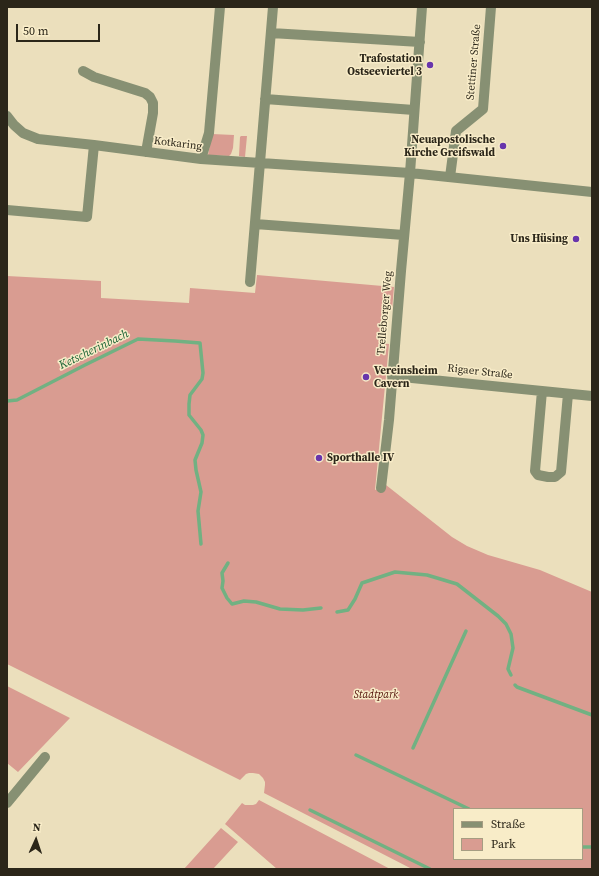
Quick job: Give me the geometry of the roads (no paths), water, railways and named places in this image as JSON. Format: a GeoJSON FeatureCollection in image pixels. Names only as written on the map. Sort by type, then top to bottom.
{"type":"FeatureCollection","features":[{"type":"Feature","properties":{"kind":"street"},"geometry":{"type":"LineString","coordinates":[[201,159],[208,133],[220,7]]}},
{"type":"Feature","properties":{"kind":"street"},"geometry":{"type":"LineString","coordinates":[[250,282],[273,7]]}},
{"type":"Feature","properties":{"kind":"street","name":"Trelleborger Weg"},"geometry":{"type":"LineString","coordinates":[[381,488],[410,173],[422,7]]}},
{"type":"Feature","properties":{"kind":"street","name":"Stettiner Straße"},"geometry":{"type":"LineString","coordinates":[[450,177],[456,131],[483,108],[491,7]]}},
{"type":"Feature","properties":{"kind":"street"},"geometry":{"type":"LineString","coordinates":[[271,33],[420,42]]}},
{"type":"Feature","properties":{"kind":"street"},"geometry":{"type":"LineString","coordinates":[[83,71],[94,77],[145,93],[150,97],[153,103],[153,113],[146,152]]}},
{"type":"Feature","properties":{"kind":"street"},"geometry":{"type":"LineString","coordinates":[[266,99],[414,110]]}},
{"type":"Feature","properties":{"kind":"street","name":"Kotkaring"},"geometry":{"type":"LineString","coordinates":[[7,116],[23,133],[38,139],[201,159],[260,163]]}},
{"type":"Feature","properties":{"kind":"street"},"geometry":{"type":"LineString","coordinates":[[7,210],[87,217],[94,145]]}},
{"type":"Feature","properties":{"kind":"street"},"geometry":{"type":"LineString","coordinates":[[260,163],[410,173],[592,192]]}},
{"type":"Feature","properties":{"kind":"street"},"geometry":{"type":"LineString","coordinates":[[255,224],[404,235]]}},
{"type":"Feature","properties":{"kind":"street","name":"Rigaer Straße"},"geometry":{"type":"LineString","coordinates":[[392,376],[592,396]]}},
{"type":"Feature","properties":{"kind":"street"},"geometry":{"type":"LineString","coordinates":[[542,391],[535,471],[538,475],[555,478],[561,472],[568,394]]}},
{"type":"Feature","properties":{"kind":"street"},"geometry":{"type":"LineString","coordinates":[[8,801],[45,757]]}},
{"type":"Feature","properties":{"kind":"waterway","name":"Ketscherinbach"},"geometry":{"type":"LineString","coordinates":[[7,401],[17,400],[138,339],[200,343],[203,373],[202,379],[190,395],[189,415],[201,430],[203,435],[202,443],[195,460],[201,492],[198,511],[201,544]]}},
{"type":"Feature","properties":{"kind":"waterway","name":"Ketscherinbach"},"geometry":{"type":"LineString","coordinates":[[228,563],[222,573],[222,588],[232,604],[244,601],[256,602],[280,609],[303,610],[321,608]]}},
{"type":"Feature","properties":{"kind":"waterway","name":"Ketscherinbach"},"geometry":{"type":"LineString","coordinates":[[337,612],[348,610],[362,583],[395,572],[427,575],[457,584],[506,624],[511,634],[513,648],[508,669],[511,675]]}},
{"type":"Feature","properties":{"kind":"waterway"},"geometry":{"type":"LineString","coordinates":[[413,748],[466,631]]}},
{"type":"Feature","properties":{"kind":"waterway","name":"Ketscherinbach"},"geometry":{"type":"LineString","coordinates":[[515,685],[592,715]]}},
{"type":"Feature","properties":{"kind":"waterway"},"geometry":{"type":"LineString","coordinates":[[356,755],[467,808]]}},
{"type":"Feature","properties":{"kind":"waterway"},"geometry":{"type":"LineString","coordinates":[[310,810],[430,869]]}},
{"type":"Feature","properties":{"kind":"waterway"},"geometry":{"type":"LineString","coordinates":[[583,847],[592,847]]}},
{"type":"Feature","properties":{"kind":"place","name":"Trafostation Ostseeviertel 3"},"geometry":{"type":"Point","coordinates":[430,65]}},
{"type":"Feature","properties":{"kind":"place","name":"Neuapostolische Kirche Greifswald"},"geometry":{"type":"Point","coordinates":[503,146]}},
{"type":"Feature","properties":{"kind":"place","name":"Uns Hüsing"},"geometry":{"type":"Point","coordinates":[576,239]}},
{"type":"Feature","properties":{"kind":"place","name":"Vereinsheim Cavern"},"geometry":{"type":"Point","coordinates":[366,377]}},
{"type":"Feature","properties":{"kind":"place","name":"Sporthalle IV"},"geometry":{"type":"Point","coordinates":[319,458]}},
{"type":"Feature","properties":{"kind":"park label","name":"Stadtpark"},"geometry":{"type":"Point","coordinates":[376,695]}}]}
